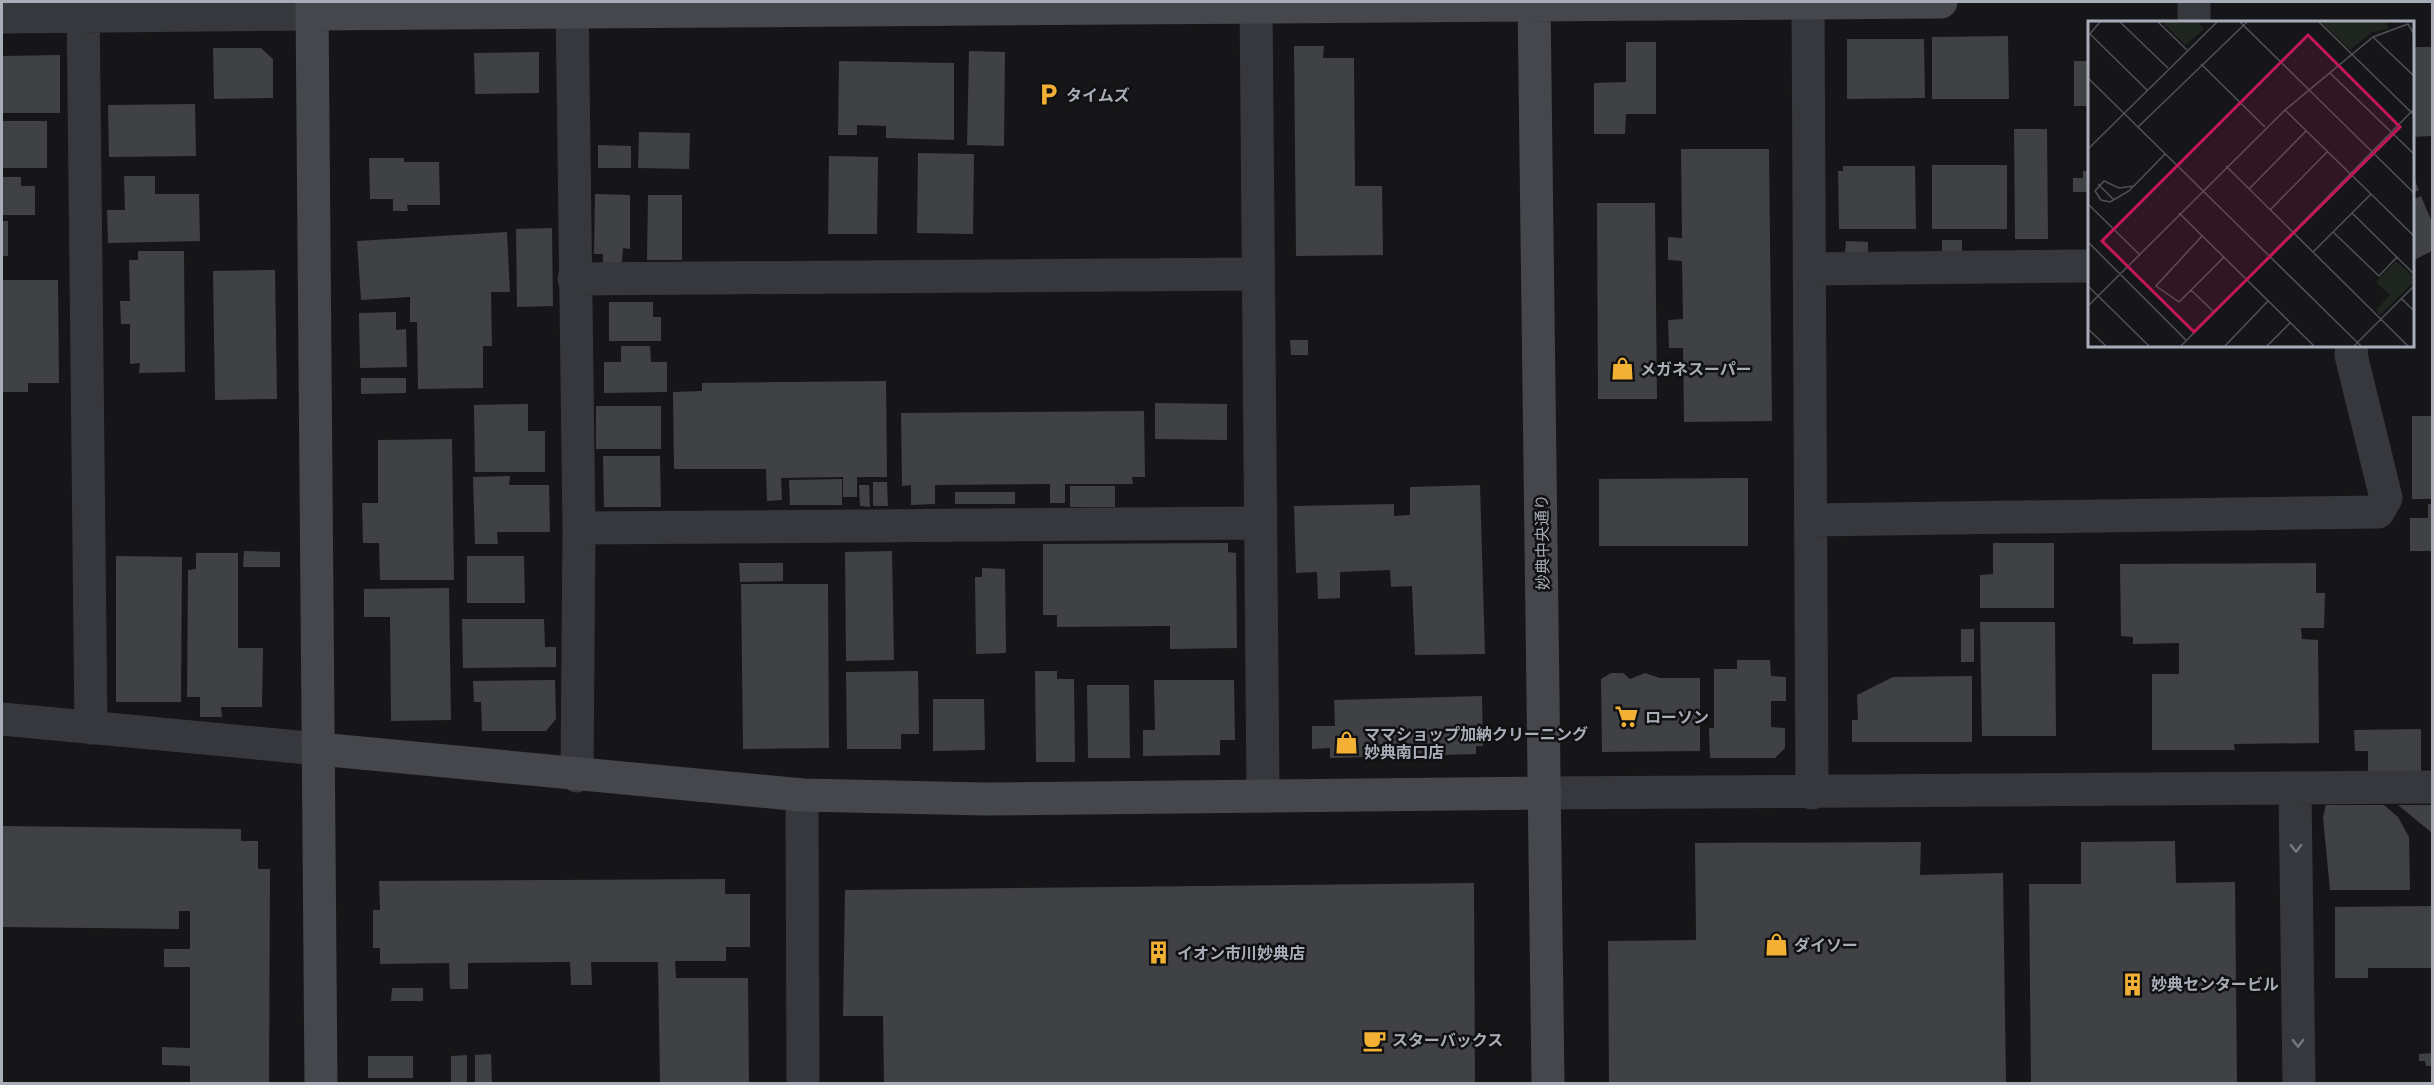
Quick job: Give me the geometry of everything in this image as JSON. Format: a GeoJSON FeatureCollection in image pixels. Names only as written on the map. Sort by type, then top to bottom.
{"type":"FeatureCollection","features":[{"type":"Feature","properties":{"kind":"street"},"geometry":{"type":"LineString","coordinates":[[1808,2],[1812,793]]}},
{"type":"Feature","properties":{"kind":"street"},"geometry":{"type":"LineString","coordinates":[[2,17],[83,9],[1941,2]]}},
{"type":"Feature","properties":{"kind":"street"},"geometry":{"type":"LineString","coordinates":[[2194,2],[2194,21]]}},
{"type":"Feature","properties":{"kind":"street","name":"妙典中央通り"},"geometry":{"type":"LineString","coordinates":[[1534,3],[1548,1083]]}},
{"type":"Feature","properties":{"kind":"street"},"geometry":{"type":"LineString","coordinates":[[1256,4],[1263,794]]}},
{"type":"Feature","properties":{"kind":"street"},"geometry":{"type":"LineString","coordinates":[[572,7],[579,528],[578,776]]}},
{"type":"Feature","properties":{"kind":"street"},"geometry":{"type":"LineString","coordinates":[[312,8],[321,1083]]}},
{"type":"Feature","properties":{"kind":"street"},"geometry":{"type":"LineString","coordinates":[[83,9],[92,728]]}},
{"type":"Feature","properties":{"kind":"street"},"geometry":{"type":"LineString","coordinates":[[1810,269],[2088,266]]}},
{"type":"Feature","properties":{"kind":"street"},"geometry":{"type":"LineString","coordinates":[[574,279],[1258,274]]}},
{"type":"Feature","properties":{"kind":"street"},"geometry":{"type":"LineString","coordinates":[[1812,520],[2378,512],[2386,498],[2351,355],[2352,346]]}},
{"type":"Feature","properties":{"kind":"street"},"geometry":{"type":"LineString","coordinates":[[579,528],[1260,523]]}},
{"type":"Feature","properties":{"kind":"street"},"geometry":{"type":"LineString","coordinates":[[2,719],[578,776],[802,795],[985,799],[1263,794],[1812,793],[2433,787]]}},
{"type":"Feature","properties":{"kind":"street"},"geometry":{"type":"LineString","coordinates":[[2295,790],[2299,1083]]}},
{"type":"Feature","properties":{"kind":"street"},"geometry":{"type":"LineString","coordinates":[[802,795],[803,1083]]}},
{"type":"Feature","properties":{"kind":"building"},"geometry":{"type":"Polygon","coordinates":[[[2008,36],[2009,99],[1932,99],[1932,37],[2008,36]]]}},
{"type":"Feature","properties":{"kind":"building"},"geometry":{"type":"Polygon","coordinates":[[[1847,39],[1924,39],[1925,98],[1847,99],[1847,39]]]}},
{"type":"Feature","properties":{"kind":"building"},"geometry":{"type":"Polygon","coordinates":[[[1626,42],[1656,42],[1656,114],[1626,114],[1625,134],[1594,134],[1594,83],[1626,82],[1626,42]]]}},
{"type":"Feature","properties":{"kind":"building"},"geometry":{"type":"Polygon","coordinates":[[[1294,46],[1324,46],[1323,58],[1354,58],[1355,186],[1382,186],[1383,255],[1296,256],[1294,46]]]}},
{"type":"Feature","properties":{"kind":"building"},"geometry":{"type":"Polygon","coordinates":[[[2413,47],[2432,47],[2432,136],[2413,137],[2413,47]]]}},
{"type":"Feature","properties":{"kind":"building"},"geometry":{"type":"Polygon","coordinates":[[[213,48],[261,48],[273,59],[273,98],[214,99],[213,48]]]}},
{"type":"Feature","properties":{"kind":"building"},"geometry":{"type":"Polygon","coordinates":[[[969,51],[1005,52],[1004,146],[967,145],[969,51]]]}},
{"type":"Feature","properties":{"kind":"building"},"geometry":{"type":"Polygon","coordinates":[[[539,52],[539,93],[475,94],[474,53],[539,52]]]}},
{"type":"Feature","properties":{"kind":"building"},"geometry":{"type":"Polygon","coordinates":[[[60,55],[60,113],[2,113],[2,56],[60,55]]]}},
{"type":"Feature","properties":{"kind":"building"},"geometry":{"type":"Polygon","coordinates":[[[839,61],[954,63],[954,140],[886,138],[886,126],[857,125],[857,135],[838,135],[839,61]]]}},
{"type":"Feature","properties":{"kind":"building"},"geometry":{"type":"Polygon","coordinates":[[[2074,61],[2088,61],[2088,106],[2074,106],[2074,61]]]}},
{"type":"Feature","properties":{"kind":"building"},"geometry":{"type":"Polygon","coordinates":[[[195,104],[196,156],[109,157],[108,105],[195,104]]]}},
{"type":"Feature","properties":{"kind":"building"},"geometry":{"type":"Polygon","coordinates":[[[2,121],[47,121],[47,168],[2,168],[2,121]]]}},
{"type":"Feature","properties":{"kind":"building"},"geometry":{"type":"Polygon","coordinates":[[[2014,129],[2047,129],[2048,239],[2015,239],[2014,129]]]}},
{"type":"Feature","properties":{"kind":"building"},"geometry":{"type":"Polygon","coordinates":[[[639,132],[690,133],[689,169],[638,168],[639,132]]]}},
{"type":"Feature","properties":{"kind":"building"},"geometry":{"type":"Polygon","coordinates":[[[598,145],[631,146],[631,168],[598,168],[598,145]]]}},
{"type":"Feature","properties":{"kind":"building"},"geometry":{"type":"Polygon","coordinates":[[[1681,149],[1769,149],[1772,421],[1684,422],[1683,348],[1669,348],[1668,320],[1683,319],[1682,261],[1668,260],[1668,237],[1682,238],[1681,149]]]}},
{"type":"Feature","properties":{"kind":"building"},"geometry":{"type":"Polygon","coordinates":[[[918,153],[974,154],[973,234],[917,233],[918,153]]]}},
{"type":"Feature","properties":{"kind":"building"},"geometry":{"type":"Polygon","coordinates":[[[829,156],[878,157],[877,234],[828,234],[829,156]]]}},
{"type":"Feature","properties":{"kind":"building"},"geometry":{"type":"Polygon","coordinates":[[[369,158],[404,158],[404,162],[439,162],[440,205],[407,205],[408,211],[393,211],[393,199],[370,199],[369,158]]]}},
{"type":"Feature","properties":{"kind":"building"},"geometry":{"type":"Polygon","coordinates":[[[1932,165],[2007,165],[2007,229],[1932,229],[1932,165]]]}},
{"type":"Feature","properties":{"kind":"building"},"geometry":{"type":"Polygon","coordinates":[[[1843,166],[1915,166],[1916,229],[1839,229],[1838,171],[1843,171],[1843,166]]]}},
{"type":"Feature","properties":{"kind":"building"},"geometry":{"type":"Polygon","coordinates":[[[2083,171],[2088,171],[2088,192],[2073,192],[2073,178],[2083,178],[2083,171]]]}},
{"type":"Feature","properties":{"kind":"building"},"geometry":{"type":"Polygon","coordinates":[[[124,176],[155,176],[155,194],[199,194],[200,241],[108,243],[107,210],[125,210],[124,176]]]}},
{"type":"Feature","properties":{"kind":"building"},"geometry":{"type":"Polygon","coordinates":[[[2413,176],[2419,190],[2413,193],[2413,176]]]}},
{"type":"Feature","properties":{"kind":"building"},"geometry":{"type":"Polygon","coordinates":[[[2,177],[21,177],[21,186],[35,186],[35,215],[2,215],[2,177]]]}},
{"type":"Feature","properties":{"kind":"building"},"geometry":{"type":"Polygon","coordinates":[[[595,194],[630,195],[630,249],[623,248],[622,263],[603,263],[603,254],[594,254],[595,194]]]}},
{"type":"Feature","properties":{"kind":"building"},"geometry":{"type":"Polygon","coordinates":[[[648,195],[682,195],[682,260],[647,260],[648,195]]]}},
{"type":"Feature","properties":{"kind":"building"},"geometry":{"type":"Polygon","coordinates":[[[2421,196],[2432,222],[2432,251],[2413,260],[2413,200],[2421,196]]]}},
{"type":"Feature","properties":{"kind":"building"},"geometry":{"type":"Polygon","coordinates":[[[1597,203],[1655,203],[1657,399],[1598,399],[1597,203]]]}},
{"type":"Feature","properties":{"kind":"building"},"geometry":{"type":"Polygon","coordinates":[[[2,221],[8,221],[8,256],[2,256],[2,221]]]}},
{"type":"Feature","properties":{"kind":"building"},"geometry":{"type":"Polygon","coordinates":[[[552,228],[553,306],[517,307],[516,229],[552,228]]]}},
{"type":"Feature","properties":{"kind":"building"},"geometry":{"type":"Polygon","coordinates":[[[507,232],[510,292],[491,292],[492,346],[483,346],[483,388],[418,389],[417,322],[410,322],[410,297],[361,300],[357,241],[507,232]]]}},
{"type":"Feature","properties":{"kind":"building"},"geometry":{"type":"Polygon","coordinates":[[[1942,240],[1962,240],[1962,251],[1942,251],[1942,240]]]}},
{"type":"Feature","properties":{"kind":"building"},"geometry":{"type":"Polygon","coordinates":[[[1846,241],[1868,242],[1868,252],[1845,252],[1846,241]]]}},
{"type":"Feature","properties":{"kind":"building"},"geometry":{"type":"Polygon","coordinates":[[[138,251],[184,251],[185,372],[139,373],[140,363],[130,364],[130,324],[121,324],[120,301],[130,301],[129,260],[138,260],[138,251]]]}},
{"type":"Feature","properties":{"kind":"building"},"geometry":{"type":"Polygon","coordinates":[[[275,270],[277,399],[215,400],[213,271],[275,270]]]}},
{"type":"Feature","properties":{"kind":"building"},"geometry":{"type":"Polygon","coordinates":[[[2,280],[58,280],[59,383],[28,383],[28,392],[2,392],[2,280]]]}},
{"type":"Feature","properties":{"kind":"building"},"geometry":{"type":"Polygon","coordinates":[[[609,302],[653,302],[653,317],[661,317],[661,341],[609,341],[609,302]]]}},
{"type":"Feature","properties":{"kind":"building"},"geometry":{"type":"Polygon","coordinates":[[[396,312],[396,330],[406,329],[407,367],[360,368],[359,313],[396,312]]]}},
{"type":"Feature","properties":{"kind":"building"},"geometry":{"type":"Polygon","coordinates":[[[1290,340],[1308,340],[1308,355],[1291,355],[1290,340]]]}},
{"type":"Feature","properties":{"kind":"building"},"geometry":{"type":"Polygon","coordinates":[[[621,346],[650,346],[651,362],[667,362],[667,392],[604,393],[604,362],[621,362],[621,346]]]}},
{"type":"Feature","properties":{"kind":"building"},"geometry":{"type":"Polygon","coordinates":[[[361,378],[406,378],[406,393],[361,394],[361,378]]]}},
{"type":"Feature","properties":{"kind":"building"},"geometry":{"type":"Polygon","coordinates":[[[886,381],[887,477],[857,477],[857,497],[843,497],[843,477],[781,478],[782,500],[767,501],[766,469],[674,469],[673,392],[702,391],[702,383],[886,381]]]}},
{"type":"Feature","properties":{"kind":"building"},"geometry":{"type":"Polygon","coordinates":[[[1155,403],[1227,404],[1227,440],[1155,439],[1155,403]]]}},
{"type":"Feature","properties":{"kind":"building"},"geometry":{"type":"Polygon","coordinates":[[[528,404],[528,431],[545,431],[545,472],[475,472],[474,405],[528,404]]]}},
{"type":"Feature","properties":{"kind":"building"},"geometry":{"type":"Polygon","coordinates":[[[596,406],[661,406],[661,449],[596,449],[596,406]]]}},
{"type":"Feature","properties":{"kind":"building"},"geometry":{"type":"Polygon","coordinates":[[[1144,411],[1145,477],[1132,477],[1133,484],[1065,484],[1065,503],[1050,503],[1050,484],[935,485],[935,504],[911,505],[911,485],[902,486],[901,413],[1144,411]]]}},
{"type":"Feature","properties":{"kind":"building"},"geometry":{"type":"Polygon","coordinates":[[[2412,416],[2432,416],[2432,499],[2412,499],[2412,416]]]}},
{"type":"Feature","properties":{"kind":"building"},"geometry":{"type":"Polygon","coordinates":[[[452,439],[454,580],[380,580],[379,543],[363,543],[362,503],[378,503],[378,440],[452,439]]]}},
{"type":"Feature","properties":{"kind":"building"},"geometry":{"type":"Polygon","coordinates":[[[603,456],[660,456],[661,507],[604,507],[603,456]]]}},
{"type":"Feature","properties":{"kind":"building"},"geometry":{"type":"Polygon","coordinates":[[[510,476],[509,485],[549,485],[550,532],[497,532],[498,544],[475,544],[473,477],[510,476]]]}},
{"type":"Feature","properties":{"kind":"building"},"geometry":{"type":"Polygon","coordinates":[[[1748,478],[1748,546],[1599,546],[1599,479],[1748,478]]]}},
{"type":"Feature","properties":{"kind":"building"},"geometry":{"type":"Polygon","coordinates":[[[842,479],[842,505],[790,505],[789,480],[842,479]]]}},
{"type":"Feature","properties":{"kind":"building"},"geometry":{"type":"Polygon","coordinates":[[[873,482],[887,482],[888,506],[873,506],[873,482]]]}},
{"type":"Feature","properties":{"kind":"building"},"geometry":{"type":"Polygon","coordinates":[[[859,485],[869,485],[870,507],[860,506],[859,485]]]}},
{"type":"Feature","properties":{"kind":"building"},"geometry":{"type":"Polygon","coordinates":[[[1480,485],[1485,654],[1415,655],[1412,586],[1391,587],[1390,570],[1340,572],[1340,598],[1318,599],[1317,572],[1296,573],[1294,506],[1394,504],[1394,516],[1410,515],[1410,487],[1480,485]]]}},
{"type":"Feature","properties":{"kind":"building"},"geometry":{"type":"Polygon","coordinates":[[[1070,486],[1115,486],[1115,507],[1070,507],[1070,486]]]}},
{"type":"Feature","properties":{"kind":"building"},"geometry":{"type":"Polygon","coordinates":[[[955,492],[1015,492],[1015,504],[955,504],[955,492]]]}},
{"type":"Feature","properties":{"kind":"building"},"geometry":{"type":"Polygon","coordinates":[[[2428,504],[2432,504],[2432,551],[2410,551],[2410,518],[2428,518],[2428,504]]]}},
{"type":"Feature","properties":{"kind":"building"},"geometry":{"type":"Polygon","coordinates":[[[1228,543],[1228,552],[1236,553],[1237,648],[1170,649],[1170,626],[1057,627],[1057,615],[1043,615],[1043,544],[1228,543]]]}},
{"type":"Feature","properties":{"kind":"building"},"geometry":{"type":"Polygon","coordinates":[[[1993,543],[2054,543],[2054,608],[1980,608],[1980,575],[1993,574],[1993,543]]]}},
{"type":"Feature","properties":{"kind":"building"},"geometry":{"type":"Polygon","coordinates":[[[244,551],[280,552],[280,567],[243,567],[244,551]]]}},
{"type":"Feature","properties":{"kind":"building"},"geometry":{"type":"Polygon","coordinates":[[[892,551],[894,660],[846,661],[845,552],[892,551]]]}},
{"type":"Feature","properties":{"kind":"building"},"geometry":{"type":"Polygon","coordinates":[[[196,553],[238,553],[238,648],[263,648],[262,707],[221,707],[222,717],[200,717],[200,697],[187,697],[188,570],[196,569],[196,553]]]}},
{"type":"Feature","properties":{"kind":"building"},"geometry":{"type":"Polygon","coordinates":[[[116,556],[182,557],[181,702],[116,702],[116,556]]]}},
{"type":"Feature","properties":{"kind":"building"},"geometry":{"type":"Polygon","coordinates":[[[467,556],[524,556],[525,603],[467,603],[467,556]]]}},
{"type":"Feature","properties":{"kind":"building"},"geometry":{"type":"Polygon","coordinates":[[[739,563],[783,563],[783,581],[740,582],[739,563]]]}},
{"type":"Feature","properties":{"kind":"building"},"geometry":{"type":"Polygon","coordinates":[[[2316,563],[2316,593],[2325,593],[2324,628],[2301,628],[2302,639],[2318,640],[2319,743],[2234,744],[2235,750],[2152,750],[2152,674],[2179,674],[2179,643],[2133,644],[2133,637],[2121,636],[2120,564],[2316,563]]]}},
{"type":"Feature","properties":{"kind":"building"},"geometry":{"type":"Polygon","coordinates":[[[982,568],[1005,569],[1006,653],[976,654],[975,577],[982,577],[982,568]]]}},
{"type":"Feature","properties":{"kind":"building"},"geometry":{"type":"Polygon","coordinates":[[[741,584],[828,584],[829,748],[743,749],[741,584]]]}},
{"type":"Feature","properties":{"kind":"building"},"geometry":{"type":"Polygon","coordinates":[[[449,588],[451,720],[391,721],[390,617],[364,617],[364,589],[449,588]]]}},
{"type":"Feature","properties":{"kind":"building"},"geometry":{"type":"Polygon","coordinates":[[[462,619],[544,619],[545,647],[556,647],[556,667],[463,668],[462,619]]]}},
{"type":"Feature","properties":{"kind":"building"},"geometry":{"type":"Polygon","coordinates":[[[1980,622],[2055,622],[2056,736],[1982,736],[1980,622]]]}},
{"type":"Feature","properties":{"kind":"building"},"geometry":{"type":"Polygon","coordinates":[[[1961,629],[1974,629],[1974,662],[1961,662],[1961,629]]]}},
{"type":"Feature","properties":{"kind":"building"},"geometry":{"type":"Polygon","coordinates":[[[1737,660],[1770,660],[1771,676],[1786,677],[1786,701],[1771,701],[1771,727],[1785,728],[1785,748],[1775,758],[1710,758],[1709,728],[1714,728],[1714,669],[1737,669],[1737,660]]]}},
{"type":"Feature","properties":{"kind":"building"},"geometry":{"type":"Polygon","coordinates":[[[918,671],[919,734],[901,734],[901,749],[847,749],[846,672],[918,671]]]}},
{"type":"Feature","properties":{"kind":"building"},"geometry":{"type":"Polygon","coordinates":[[[1035,671],[1057,671],[1057,679],[1074,679],[1075,762],[1036,762],[1035,671]]]}},
{"type":"Feature","properties":{"kind":"building"},"geometry":{"type":"Polygon","coordinates":[[[1611,673],[1623,673],[1630,679],[1645,673],[1660,678],[1700,678],[1700,751],[1602,752],[1601,679],[1611,673]]]}},
{"type":"Feature","properties":{"kind":"building"},"geometry":{"type":"Polygon","coordinates":[[[1972,676],[1972,742],[1852,742],[1852,720],[1858,720],[1857,695],[1893,677],[1972,676]]]}},
{"type":"Feature","properties":{"kind":"building"},"geometry":{"type":"Polygon","coordinates":[[[555,680],[556,719],[546,731],[482,731],[481,702],[474,702],[473,681],[555,680]]]}},
{"type":"Feature","properties":{"kind":"building"},"geometry":{"type":"Polygon","coordinates":[[[1154,680],[1234,680],[1235,740],[1220,740],[1220,755],[1143,756],[1143,730],[1155,730],[1154,680]]]}},
{"type":"Feature","properties":{"kind":"building"},"geometry":{"type":"Polygon","coordinates":[[[1087,685],[1129,685],[1130,758],[1088,758],[1087,685]]]}},
{"type":"Feature","properties":{"kind":"building"},"geometry":{"type":"Polygon","coordinates":[[[1482,696],[1483,746],[1476,746],[1476,754],[1330,758],[1330,748],[1312,749],[1312,726],[1335,726],[1334,700],[1482,696]]]}},
{"type":"Feature","properties":{"kind":"building"},"geometry":{"type":"Polygon","coordinates":[[[933,699],[984,699],[985,750],[933,751],[933,699]]]}},
{"type":"Feature","properties":{"kind":"building"},"geometry":{"type":"Polygon","coordinates":[[[2421,729],[2421,771],[2368,771],[2368,751],[2355,751],[2354,730],[2421,729]]]}},
{"type":"Feature","properties":{"kind":"building"},"geometry":{"type":"Polygon","coordinates":[[[2326,805],[2384,805],[2398,817],[2409,837],[2410,890],[2330,890],[2323,817],[2326,805]]]}},
{"type":"Feature","properties":{"kind":"building"},"geometry":{"type":"Polygon","coordinates":[[[2398,805],[2432,805],[2432,833],[2398,805]]]}},
{"type":"Feature","properties":{"kind":"building"},"geometry":{"type":"Polygon","coordinates":[[[2,826],[241,829],[241,841],[258,841],[258,869],[270,869],[269,1084],[190,1084],[190,1066],[162,1065],[162,1047],[190,1048],[190,967],[164,967],[164,949],[190,949],[190,911],[179,911],[179,929],[2,927],[2,826]]]}},
{"type":"Feature","properties":{"kind":"building","name":"妙典センタービル"},"geometry":{"type":"Polygon","coordinates":[[[2175,841],[2176,883],[2235,882],[2237,1084],[2031,1084],[2029,884],[2081,884],[2081,842],[2175,841]]]}},
{"type":"Feature","properties":{"kind":"building"},"geometry":{"type":"Polygon","coordinates":[[[1921,842],[1920,875],[2003,873],[2006,1084],[1609,1084],[1608,941],[1696,940],[1695,843],[1921,842]]]}},
{"type":"Feature","properties":{"kind":"building"},"geometry":{"type":"Polygon","coordinates":[[[725,879],[725,894],[750,894],[750,947],[726,947],[726,961],[675,961],[676,978],[748,978],[749,1084],[660,1084],[658,962],[591,962],[592,985],[571,985],[570,962],[468,963],[468,989],[450,989],[449,963],[380,964],[380,948],[373,948],[373,910],[380,910],[379,881],[725,879]]]}},
{"type":"Feature","properties":{"kind":"building","name":"イオン市川妙典店"},"geometry":{"type":"Polygon","coordinates":[[[1474,883],[1475,1084],[884,1084],[883,1016],[843,1016],[845,890],[1474,883]]]}},
{"type":"Feature","properties":{"kind":"building"},"geometry":{"type":"Polygon","coordinates":[[[2432,906],[2432,968],[2368,968],[2368,978],[2335,978],[2335,907],[2432,906]]]}},
{"type":"Feature","properties":{"kind":"building"},"geometry":{"type":"Polygon","coordinates":[[[392,988],[423,988],[423,1001],[391,1001],[392,988]]]}},
{"type":"Feature","properties":{"kind":"building"},"geometry":{"type":"Polygon","coordinates":[[[2432,1053],[2432,1066],[2426,1066],[2425,1061],[2419,1061],[2419,1054],[2432,1053]]]}},
{"type":"Feature","properties":{"kind":"building"},"geometry":{"type":"Polygon","coordinates":[[[491,1054],[492,1084],[475,1084],[475,1055],[491,1054]]]}},
{"type":"Feature","properties":{"kind":"building"},"geometry":{"type":"Polygon","coordinates":[[[467,1055],[467,1084],[451,1084],[451,1056],[467,1055]]]}},
{"type":"Feature","properties":{"kind":"building"},"geometry":{"type":"Polygon","coordinates":[[[368,1056],[413,1056],[413,1078],[368,1078],[368,1056]]]}},
{"type":"Feature","properties":{"kind":"place","name":"タイムズ"},"geometry":{"type":"Point","coordinates":[1048,95]}},
{"type":"Feature","properties":{"kind":"place","name":"メガネスーパー"},"geometry":{"type":"Point","coordinates":[1622,369]}},
{"type":"Feature","properties":{"kind":"place","name":"ローソン"},"geometry":{"type":"Point","coordinates":[1627,717]}},
{"type":"Feature","properties":{"kind":"place","name":"ママショップ加納クリーニング 妙典南口店"},"geometry":{"type":"Point","coordinates":[1346,743]}},
{"type":"Feature","properties":{"kind":"place","name":"ダイソー"},"geometry":{"type":"Point","coordinates":[1776,945]}},
{"type":"Feature","properties":{"kind":"place","name":"イオン市川妙典店"},"geometry":{"type":"Point","coordinates":[1159,953]}},
{"type":"Feature","properties":{"kind":"place","name":"妙典センタービル"},"geometry":{"type":"Point","coordinates":[2133,984]}},
{"type":"Feature","properties":{"kind":"place","name":"スターバックス"},"geometry":{"type":"Point","coordinates":[1374,1040]}}]}
